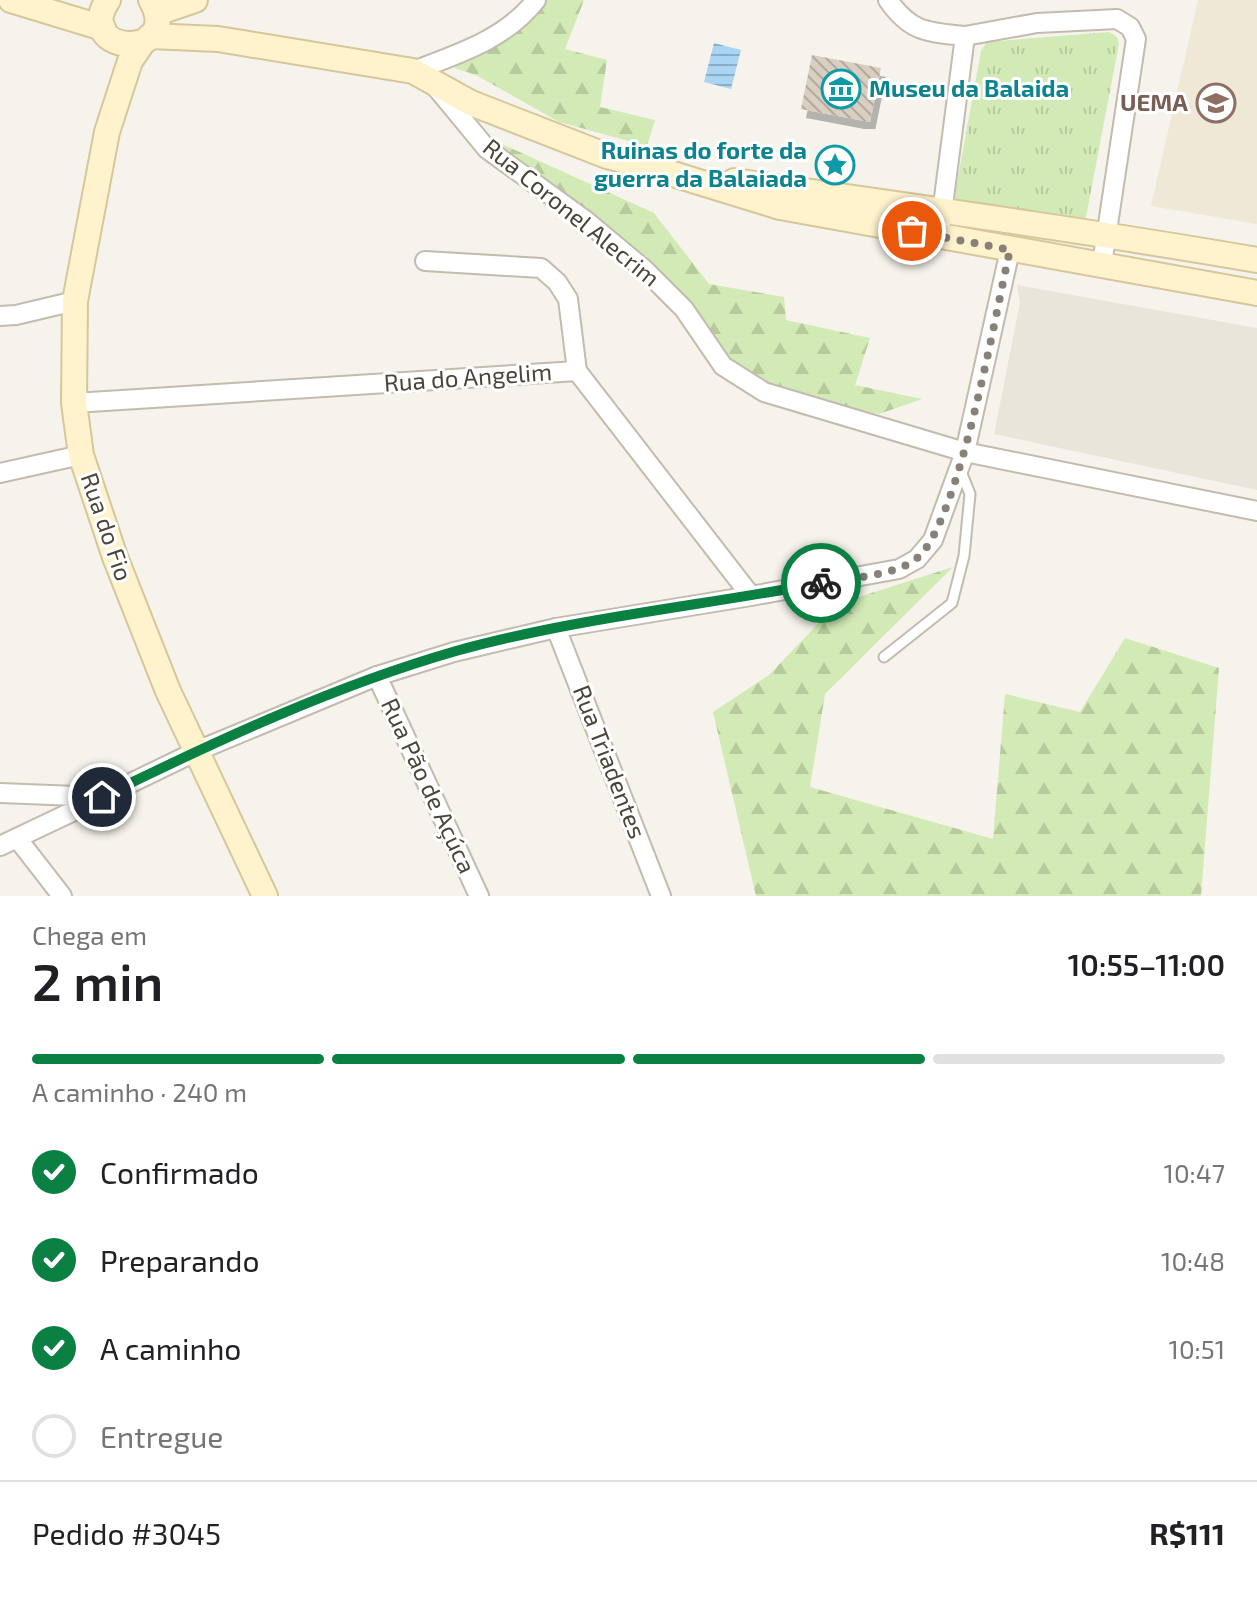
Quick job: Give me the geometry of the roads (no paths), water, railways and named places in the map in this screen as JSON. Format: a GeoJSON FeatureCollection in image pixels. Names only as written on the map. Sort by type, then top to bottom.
{"type":"FeatureCollection","features":[{"type":"Feature","properties":{"kind":"street"},"geometry":{"type":"LineString","coordinates":[[11,0],[105,32],[124,45],[151,22],[195,0]]}},
{"type":"Feature","properties":{"kind":"street","name":"Rua do Fio"},"geometry":{"type":"LineString","coordinates":[[107,132],[110,75],[102,11],[108,0]]}},
{"type":"Feature","properties":{"kind":"street"},"geometry":{"type":"LineString","coordinates":[[421,74],[508,28],[536,0]]}},
{"type":"Feature","properties":{"kind":"street"},"geometry":{"type":"LineString","coordinates":[[888,0],[909,24],[922,31],[965,36],[1037,23],[1117,19],[1130,27],[1136,39],[1102,264]]}},
{"type":"Feature","properties":{"kind":"street"},"geometry":{"type":"LineString","coordinates":[[151,22],[218,39],[421,74],[471,103],[607,156],[660,170],[940,225],[1108,235],[1257,260]]}},
{"type":"Feature","properties":{"kind":"street","name":"Rua do Fio"},"geometry":{"type":"LineString","coordinates":[[151,22],[130,61],[107,132],[75,301],[74,403],[81,455],[115,557],[168,691],[265,896]]}},
{"type":"Feature","properties":{"kind":"street"},"geometry":{"type":"LineString","coordinates":[[940,225],[965,36]]}},
{"type":"Feature","properties":{"kind":"street","name":"Rua Coronel Alecrim"},"geometry":{"type":"LineString","coordinates":[[421,74],[487,149],[585,220],[665,288],[684,309],[723,366],[764,392],[962,459],[1257,511]]}},
{"type":"Feature","properties":{"kind":"street"},"geometry":{"type":"LineString","coordinates":[[940,225],[1010,250],[1257,293]]}},
{"type":"Feature","properties":{"kind":"street"},"geometry":{"type":"LineString","coordinates":[[62,896],[8,842],[197,751],[377,676],[466,648],[556,628],[899,569],[917,559],[933,540],[962,459],[1010,250]]}},
{"type":"Feature","properties":{"kind":"street"},"geometry":{"type":"LineString","coordinates":[[425,261],[541,268],[557,282],[568,299],[577,371]]}},
{"type":"Feature","properties":{"kind":"street"},"geometry":{"type":"LineString","coordinates":[[5,318],[75,301]]}},
{"type":"Feature","properties":{"kind":"street","name":"Rua do Angelim"},"geometry":{"type":"LineString","coordinates":[[74,403],[577,371],[751,596]]}},
{"type":"Feature","properties":{"kind":"street"},"geometry":{"type":"LineString","coordinates":[[0,473],[81,455]]}},
{"type":"Feature","properties":{"kind":"street","name":"Rua Triadentes"},"geometry":{"type":"LineString","coordinates":[[556,628],[661,896]]}},
{"type":"Feature","properties":{"kind":"street","name":"Rua Pão de Açúca"},"geometry":{"type":"LineString","coordinates":[[377,676],[473,894]]}},
{"type":"Feature","properties":{"kind":"street"},"geometry":{"type":"LineString","coordinates":[[0,793],[102,797]]}},
{"type":"Feature","properties":{"kind":"lane"},"geometry":{"type":"LineString","coordinates":[[884,657],[952,603],[964,556],[970,494],[962,459]]}},
{"type":"Feature","properties":{"kind":"water"},"geometry":{"type":"Polygon","coordinates":[[[714,43],[741,50],[731,89],[704,82],[714,43]]]}},
{"type":"Feature","properties":{"kind":"place","name":"Museu da Balaida"},"geometry":{"type":"Point","coordinates":[841,89]}},
{"type":"Feature","properties":{"kind":"place","name":"UEMA"},"geometry":{"type":"Point","coordinates":[1216,103]}},
{"type":"Feature","properties":{"kind":"place","name":"Ruinas do forte da guerra da Balaiada"},"geometry":{"type":"Point","coordinates":[835,165]}}]}
